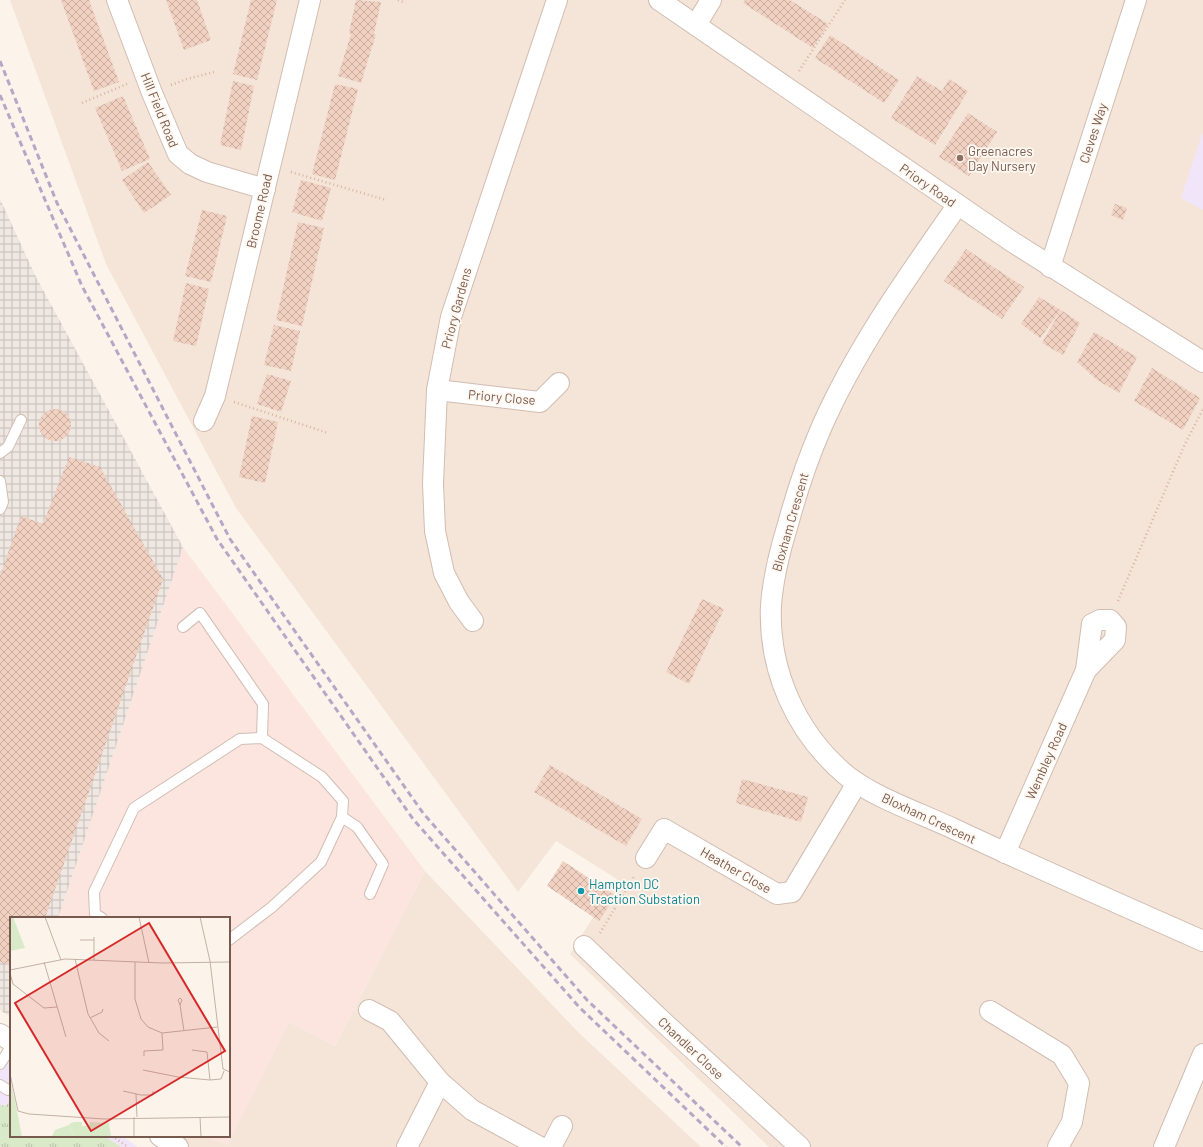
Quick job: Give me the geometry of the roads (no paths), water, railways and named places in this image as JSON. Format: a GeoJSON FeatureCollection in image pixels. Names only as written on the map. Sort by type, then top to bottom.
{"type":"FeatureCollection","features":[{"type":"Feature","properties":{"kind":"street","name":"Hill Field Road"},"geometry":{"type":"LineString","coordinates":[[117,0],[173,145],[184,160],[217,176],[265,189]]}},
{"type":"Feature","properties":{"kind":"street","name":"Broome Road"},"geometry":{"type":"LineString","coordinates":[[204,421],[215,396],[310,0]]}},
{"type":"Feature","properties":{"kind":"street","name":"Priory Gardens"},"geometry":{"type":"LineString","coordinates":[[472,621],[459,602],[444,573],[435,531],[433,483],[437,390],[451,317],[557,0]]}},
{"type":"Feature","properties":{"kind":"street","name":"Priory Road"},"geometry":{"type":"LineString","coordinates":[[659,0],[696,24],[957,206],[1050,267],[1203,362]]}},
{"type":"Feature","properties":{"kind":"street"},"geometry":{"type":"LineString","coordinates":[[696,24],[711,0]]}},
{"type":"Feature","properties":{"kind":"street","name":"Cleves Way"},"geometry":{"type":"LineString","coordinates":[[1050,267],[1136,0]]}},
{"type":"Feature","properties":{"kind":"street","name":"Bloxham Crescent"},"geometry":{"type":"LineString","coordinates":[[957,206],[890,304],[836,397],[822,425],[804,471],[791,512],[776,573],[771,605],[776,666],[794,710],[818,746],[832,762],[857,783],[1005,853],[1203,941]]}},
{"type":"Feature","properties":{"kind":"street","name":"Priory Close"},"geometry":{"type":"LineString","coordinates":[[437,390],[540,402],[559,383]]}},
{"type":"Feature","properties":{"kind":"street","name":"Wembley Road"},"geometry":{"type":"LineString","coordinates":[[1005,853],[1086,670],[1092,624],[1100,620],[1110,620]]}},
{"type":"Feature","properties":{"kind":"street","name":"Heather Close"},"geometry":{"type":"LineString","coordinates":[[646,858],[664,829],[777,894],[792,892],[857,783]]}},
{"type":"Feature","properties":{"kind":"street","name":"Chandler Close"},"geometry":{"type":"LineString","coordinates":[[587,948],[660,1019],[800,1147]]}},
{"type":"Feature","properties":{"kind":"street"},"geometry":{"type":"LineString","coordinates":[[369,1010],[390,1021],[440,1082],[472,1110],[540,1147]]}},
{"type":"Feature","properties":{"kind":"street"},"geometry":{"type":"LineString","coordinates":[[990,1011],[1062,1055],[1079,1083],[1072,1122],[1058,1147]]}},
{"type":"Feature","properties":{"kind":"street"},"geometry":{"type":"LineString","coordinates":[[0,1034],[10,1040]]}},
{"type":"Feature","properties":{"kind":"street"},"geometry":{"type":"LineString","coordinates":[[1164,1147],[1203,1054]]}},
{"type":"Feature","properties":{"kind":"street"},"geometry":{"type":"LineString","coordinates":[[407,1147],[440,1082]]}},
{"type":"Feature","properties":{"kind":"street"},"geometry":{"type":"LineString","coordinates":[[551,1147],[562,1126]]}},
{"type":"Feature","properties":{"kind":"street"},"geometry":{"type":"LineString","coordinates":[[162,1137],[178,1147]]}},
{"type":"Feature","properties":{"kind":"lane"},"geometry":{"type":"LineString","coordinates":[[0,453],[8,447],[21,420]]}},
{"type":"Feature","properties":{"kind":"lane"},"geometry":{"type":"LineString","coordinates":[[0,481],[3,502],[0,509]]}},
{"type":"Feature","properties":{"kind":"lane"},"geometry":{"type":"LineString","coordinates":[[183,627],[200,613],[263,704],[262,738]]}},
{"type":"Feature","properties":{"kind":"lane"},"geometry":{"type":"LineString","coordinates":[[100,917],[95,914],[94,892],[134,808],[240,739],[262,738],[322,777],[343,801],[342,818],[321,862],[272,907],[230,939]]}},
{"type":"Feature","properties":{"kind":"lane"},"geometry":{"type":"LineString","coordinates":[[342,818],[357,827],[383,864],[370,894]]}},
{"type":"Feature","properties":{"kind":"lane"},"geometry":{"type":"LineString","coordinates":[[0,1064],[10,1049]]}},
{"type":"Feature","properties":{"kind":"railway"},"geometry":{"type":"LineString","coordinates":[[0,61],[57,203],[230,539],[423,813],[587,1000],[742,1147]]}},
{"type":"Feature","properties":{"kind":"railway"},"geometry":{"type":"LineString","coordinates":[[0,95],[82,286],[217,539],[413,819],[579,1007],[726,1147]]}},
{"type":"Feature","properties":{"kind":"place","name":"Greenacres Day Nursery"},"geometry":{"type":"Point","coordinates":[960,158]}},
{"type":"Feature","properties":{"kind":"place","name":"Hampton DC Traction Substation"},"geometry":{"type":"Point","coordinates":[581,891]}}]}
